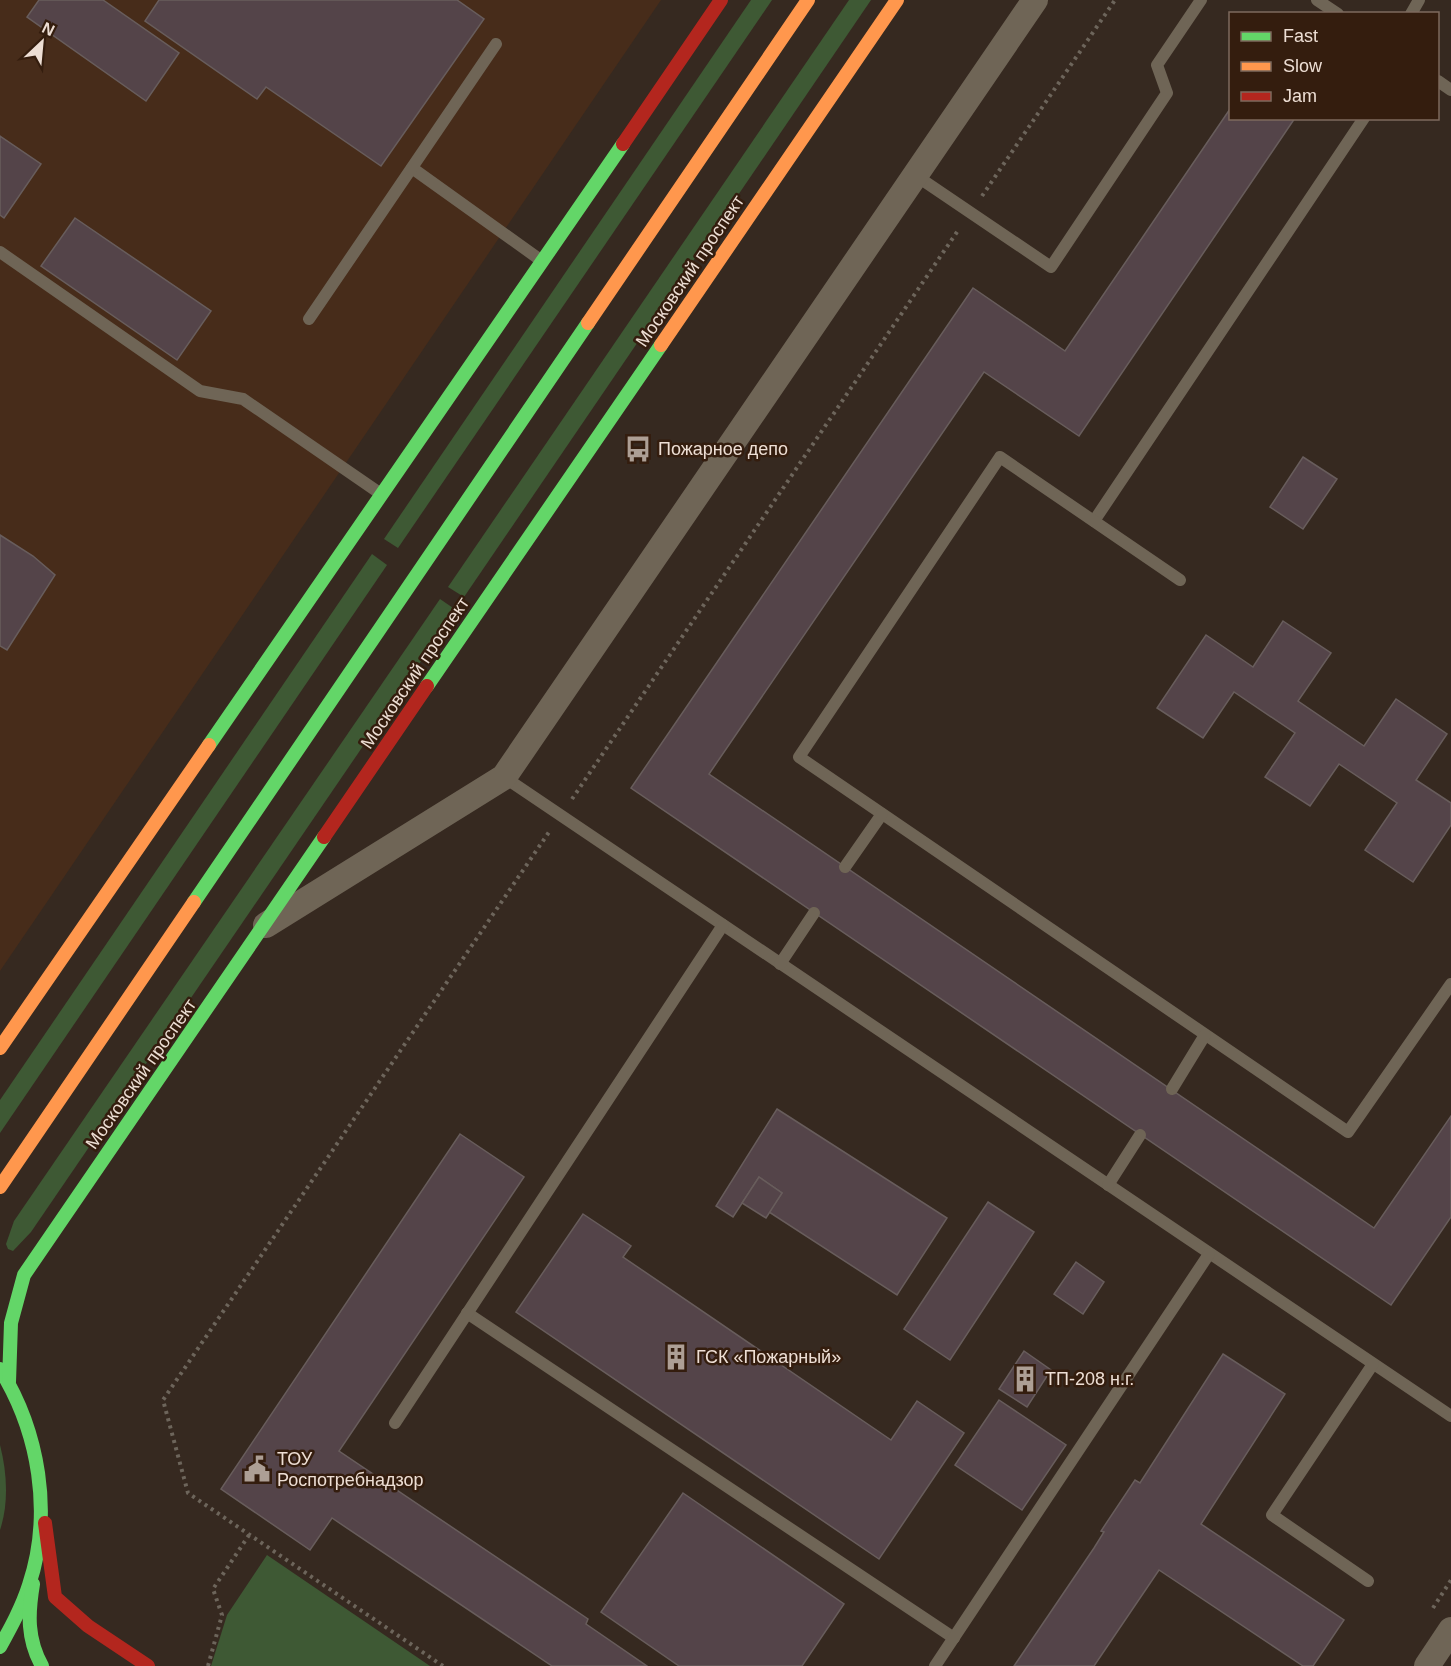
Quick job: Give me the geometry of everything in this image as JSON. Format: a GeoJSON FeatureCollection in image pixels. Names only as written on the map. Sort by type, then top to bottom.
{"type":"FeatureCollection","features":[{"type":"Feature","properties":{"kind":"main road"},"geometry":{"type":"LineString","coordinates":[[0,1048],[543,262],[720,0]]}},
{"type":"Feature","properties":{"kind":"main road"},"geometry":{"type":"LineString","coordinates":[[0,1187],[808,0]]}},
{"type":"Feature","properties":{"kind":"main road","name":"Московский проспект"},"geometry":{"type":"LineString","coordinates":[[9,1382],[11,1323],[24,1275],[897,0]]}},
{"type":"Feature","properties":{"kind":"main road"},"geometry":{"type":"LineString","coordinates":[[0,1369],[9,1382],[32,1437],[55,1597],[88,1626],[148,1666]]}},
{"type":"Feature","properties":{"kind":"main road"},"geometry":{"type":"LineString","coordinates":[[42,1496],[28,1620],[32,1651],[42,1666]]}},
{"type":"Feature","properties":{"kind":"main road"},"geometry":{"type":"LineString","coordinates":[[0,1647],[21,1607],[35,1563]]}},
{"type":"Feature","properties":{"kind":"street"},"geometry":{"type":"LineString","coordinates":[[263,927],[504,777],[1035,0]]}},
{"type":"Feature","properties":{"kind":"street"},"geometry":{"type":"LineString","coordinates":[[1427,1666],[1451,1630]]}},
{"type":"Feature","properties":{"kind":"lane"},"geometry":{"type":"LineString","coordinates":[[915,175],[1051,267],[1167,93],[1157,65],[1200,0]]}},
{"type":"Feature","properties":{"kind":"lane"},"geometry":{"type":"LineString","coordinates":[[1317,0],[1335,12]]}},
{"type":"Feature","properties":{"kind":"lane"},"geometry":{"type":"LineString","coordinates":[[309,319],[496,44]]}},
{"type":"Feature","properties":{"kind":"lane"},"geometry":{"type":"LineString","coordinates":[[1094,521],[1363,120]]}},
{"type":"Feature","properties":{"kind":"lane"},"geometry":{"type":"LineString","coordinates":[[412,168],[543,262]]}},
{"type":"Feature","properties":{"kind":"lane"},"geometry":{"type":"LineString","coordinates":[[0,252],[200,391],[243,399],[382,495]]}},
{"type":"Feature","properties":{"kind":"lane"},"geometry":{"type":"LineString","coordinates":[[1180,580],[1000,457],[799,757],[1348,1132],[1451,984]]}},
{"type":"Feature","properties":{"kind":"lane"},"geometry":{"type":"LineString","coordinates":[[504,777],[1451,1416]]}},
{"type":"Feature","properties":{"kind":"lane"},"geometry":{"type":"LineString","coordinates":[[845,867],[882,814]]}},
{"type":"Feature","properties":{"kind":"lane"},"geometry":{"type":"LineString","coordinates":[[780,964],[814,912]]}},
{"type":"Feature","properties":{"kind":"lane"},"geometry":{"type":"LineString","coordinates":[[395,1423],[723,925]]}},
{"type":"Feature","properties":{"kind":"lane"},"geometry":{"type":"LineString","coordinates":[[1172,1089],[1205,1035]]}},
{"type":"Feature","properties":{"kind":"lane"},"geometry":{"type":"LineString","coordinates":[[1108,1185],[1140,1135]]}},
{"type":"Feature","properties":{"kind":"lane"},"geometry":{"type":"LineString","coordinates":[[935,1666],[1209,1254]]}},
{"type":"Feature","properties":{"kind":"lane"},"geometry":{"type":"LineString","coordinates":[[467,1313],[954,1638]]}},
{"type":"Feature","properties":{"kind":"lane"},"geometry":{"type":"LineString","coordinates":[[1368,1581],[1272,1515],[1373,1364]]}},
{"type":"Feature","properties":{"kind":"path"},"geometry":{"type":"LineString","coordinates":[[443,1666],[188,1493],[163,1400],[1115,0]]}},
{"type":"Feature","properties":{"kind":"path"},"geometry":{"type":"LineString","coordinates":[[208,1666],[222,1615],[213,1589],[249,1535]]}},
{"type":"Feature","properties":{"kind":"shaded area"},"geometry":{"type":"Polygon","coordinates":[[[0,0],[661,0],[0,971],[0,0]]]}},
{"type":"Feature","properties":{"kind":"green space"},"geometry":{"type":"Polygon","coordinates":[[[751,0],[772,0],[398,548],[384,539],[751,0]]]}},
{"type":"Feature","properties":{"kind":"green space"},"geometry":{"type":"Polygon","coordinates":[[[849,0],[871,0],[464,597],[448,587],[849,0]]]}},
{"type":"Feature","properties":{"kind":"green space"},"geometry":{"type":"Polygon","coordinates":[[[372,554],[387,565],[0,1133],[0,1100],[372,554]]]}},
{"type":"Feature","properties":{"kind":"green space"},"geometry":{"type":"Polygon","coordinates":[[[440,599],[456,610],[31,1232],[13,1251],[8,1249],[6,1244],[14,1221],[440,599]]]}},
{"type":"Feature","properties":{"kind":"green space"},"geometry":{"type":"Polygon","coordinates":[[[0,1445],[6,1488],[5,1509],[0,1530],[0,1445]]]}},
{"type":"Feature","properties":{"kind":"green space"},"geometry":{"type":"Polygon","coordinates":[[[267,1555],[430,1666],[211,1666],[227,1615],[267,1555]]]}},
{"type":"Feature","properties":{"kind":"building"},"geometry":{"type":"Polygon","coordinates":[[[39,0],[103,0],[179,53],[146,101],[27,17],[39,0]]]}},
{"type":"Feature","properties":{"kind":"building"},"geometry":{"type":"Polygon","coordinates":[[[159,0],[457,0],[484,19],[381,166],[266,87],[257,99],[145,21],[159,0]]]}},
{"type":"Feature","properties":{"kind":"building"},"geometry":{"type":"Polygon","coordinates":[[[1229,110],[1229,120],[1294,120],[1079,436],[984,372],[709,774],[1374,1228],[1451,1116],[1451,1217],[1391,1305],[631,788],[973,288],[1065,351],[1229,110]]]}},
{"type":"Feature","properties":{"kind":"building"},"geometry":{"type":"Polygon","coordinates":[[[0,136],[41,164],[4,218],[0,215],[0,136]]]}},
{"type":"Feature","properties":{"kind":"building"},"geometry":{"type":"Polygon","coordinates":[[[75,218],[211,311],[177,360],[41,266],[75,218]]]}},
{"type":"Feature","properties":{"kind":"building"},"geometry":{"type":"Polygon","coordinates":[[[1303,457],[1337,479],[1303,529],[1270,507],[1303,457]]]}},
{"type":"Feature","properties":{"kind":"building"},"geometry":{"type":"Polygon","coordinates":[[[0,535],[33,556],[55,575],[7,650],[0,646],[0,535]]]}},
{"type":"Feature","properties":{"kind":"building"},"geometry":{"type":"Polygon","coordinates":[[[1283,621],[1331,653],[1298,701],[1364,746],[1396,699],[1447,734],[1416,780],[1451,803],[1451,825],[1413,882],[1365,850],[1397,803],[1339,764],[1310,806],[1265,777],[1295,733],[1234,692],[1203,738],[1157,708],[1206,635],[1253,667],[1283,621]]]}},
{"type":"Feature","properties":{"kind":"building"},"geometry":{"type":"Polygon","coordinates":[[[777,1109],[947,1218],[897,1295],[769,1212],[782,1193],[759,1177],[733,1217],[716,1206],[777,1109]]]}},
{"type":"Feature","properties":{"kind":"building"},"geometry":{"type":"Polygon","coordinates":[[[460,1134],[524,1177],[339,1451],[588,1619],[586,1624],[647,1666],[552,1666],[332,1518],[310,1550],[221,1489],[460,1134]]]}},
{"type":"Feature","properties":{"kind":"building"},"geometry":{"type":"Polygon","coordinates":[[[759,1177],[782,1193],[766,1218],[742,1203],[759,1177]]]}},
{"type":"Feature","properties":{"kind":"building"},"geometry":{"type":"Polygon","coordinates":[[[988,1202],[1034,1232],[950,1360],[904,1329],[988,1202]]]}},
{"type":"Feature","properties":{"kind":"building","name":"ГСК «Пожарный»"},"geometry":{"type":"Polygon","coordinates":[[[583,1214],[631,1246],[623,1257],[891,1440],[917,1401],[964,1433],[879,1559],[516,1312],[583,1214]]]}},
{"type":"Feature","properties":{"kind":"building"},"geometry":{"type":"Polygon","coordinates":[[[1076,1262],[1104,1282],[1083,1314],[1054,1294],[1076,1262]]]}},
{"type":"Feature","properties":{"kind":"building","name":"ТП-208 н.г."},"geometry":{"type":"Polygon","coordinates":[[[1024,1351],[1051,1370],[1027,1407],[999,1389],[1024,1351]]]}},
{"type":"Feature","properties":{"kind":"building"},"geometry":{"type":"Polygon","coordinates":[[[1223,1354],[1285,1394],[1201,1524],[1344,1620],[1313,1666],[1303,1666],[1159,1570],[1094,1666],[1014,1666],[1094,1548],[1104,1532],[1101,1531],[1135,1480],[1140,1483],[1223,1354]]]}},
{"type":"Feature","properties":{"kind":"building"},"geometry":{"type":"Polygon","coordinates":[[[999,1400],[1066,1445],[1022,1510],[955,1465],[999,1400]]]}},
{"type":"Feature","properties":{"kind":"building"},"geometry":{"type":"Polygon","coordinates":[[[683,1493],[844,1604],[802,1666],[679,1666],[601,1612],[683,1493]]]}},
{"type":"Feature","properties":{"kind":"traffic: fast"},"geometry":{"type":"LineString","coordinates":[[209,745],[623,144]]}},
{"type":"Feature","properties":{"kind":"traffic: fast"},"geometry":{"type":"LineString","coordinates":[[194,902],[588,323]]}},
{"type":"Feature","properties":{"kind":"traffic: fast"},"geometry":{"type":"LineString","coordinates":[[427,686],[661,345]]}},
{"type":"Feature","properties":{"kind":"traffic: fast"},"geometry":{"type":"LineString","coordinates":[[9,1382],[11,1323],[24,1275],[324,837]]}},
{"type":"Feature","properties":{"kind":"traffic: fast"},"geometry":{"type":"LineString","coordinates":[[0,1369],[13,1393],[33,1446],[41,1502],[36,1558],[29,1585],[20,1609],[0,1647]]}},
{"type":"Feature","properties":{"kind":"traffic: fast"},"geometry":{"type":"LineString","coordinates":[[33,1584],[30,1606],[31,1636],[42,1666]]}},
{"type":"Feature","properties":{"kind":"traffic: slow"},"geometry":{"type":"LineString","coordinates":[[588,323],[808,0]]}},
{"type":"Feature","properties":{"kind":"traffic: slow"},"geometry":{"type":"LineString","coordinates":[[661,345],[897,0]]}},
{"type":"Feature","properties":{"kind":"traffic: slow"},"geometry":{"type":"LineString","coordinates":[[0,1048],[209,745]]}},
{"type":"Feature","properties":{"kind":"traffic: slow"},"geometry":{"type":"LineString","coordinates":[[0,1187],[194,902]]}},
{"type":"Feature","properties":{"kind":"traffic: jam"},"geometry":{"type":"LineString","coordinates":[[623,144],[721,0]]}},
{"type":"Feature","properties":{"kind":"traffic: jam"},"geometry":{"type":"LineString","coordinates":[[324,837],[427,686]]}},
{"type":"Feature","properties":{"kind":"traffic: jam"},"geometry":{"type":"LineString","coordinates":[[45,1523],[55,1597],[88,1626],[148,1666]]}},
{"type":"Feature","properties":{"kind":"place","name":"Пожарное депо"},"geometry":{"type":"Point","coordinates":[638,449]}},
{"type":"Feature","properties":{"kind":"place","name":"ГСК «Пожарный»"},"geometry":{"type":"Point","coordinates":[676,1357]}},
{"type":"Feature","properties":{"kind":"place","name":"ТП-208 н.г."},"geometry":{"type":"Point","coordinates":[1025,1379]}},
{"type":"Feature","properties":{"kind":"place","name":"ТОУ Роспотребнадзор"},"geometry":{"type":"Point","coordinates":[257,1469]}}]}
